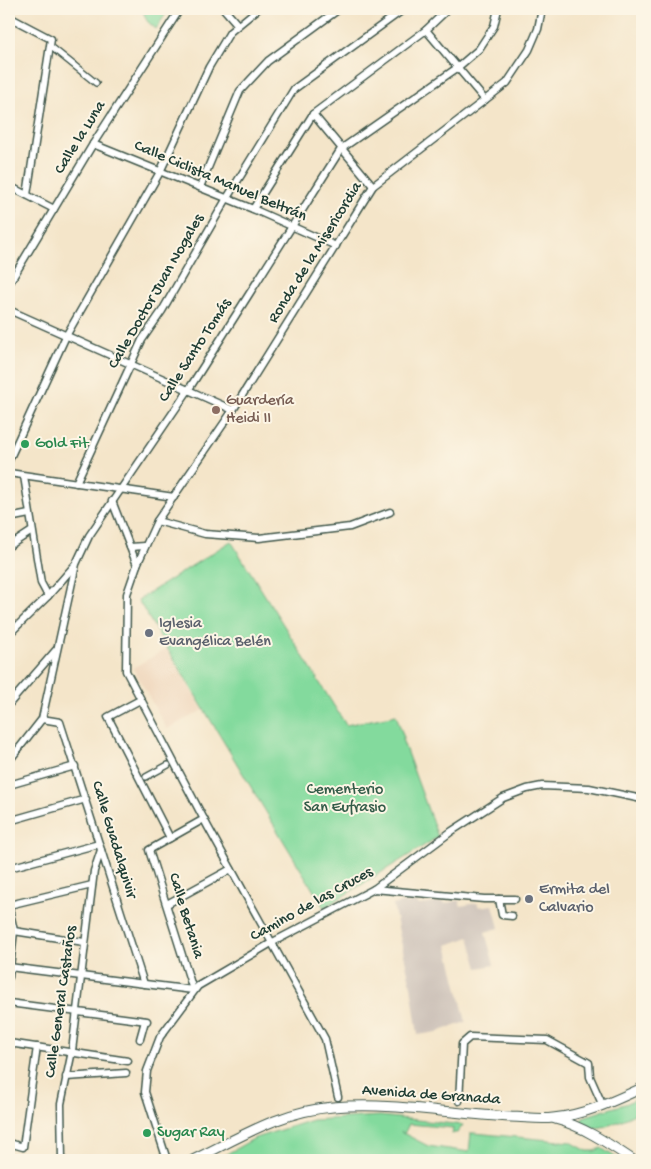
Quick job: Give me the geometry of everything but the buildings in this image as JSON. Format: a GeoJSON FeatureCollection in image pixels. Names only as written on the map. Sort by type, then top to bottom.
{"type":"FeatureCollection","features":[{"type":"Feature","properties":{"kind":"street","name":"Calle la Luna"},"geometry":{"type":"LineString","coordinates":[[9,284],[93,144],[180,9]]}},
{"type":"Feature","properties":{"kind":"street"},"geometry":{"type":"LineString","coordinates":[[224,9],[237,24]]}},
{"type":"Feature","properties":{"kind":"street"},"geometry":{"type":"LineString","coordinates":[[9,460],[66,336],[160,172],[209,66],[237,24],[258,9]]}},
{"type":"Feature","properties":{"kind":"street"},"geometry":{"type":"LineString","coordinates":[[200,186],[240,91],[268,61],[339,9]]}},
{"type":"Feature","properties":{"kind":"street","name":"Calle Doctor Juan Nogales"},"geometry":{"type":"LineString","coordinates":[[76,483],[142,340],[162,311],[227,198],[294,90],[404,9]]}},
{"type":"Feature","properties":{"kind":"street"},"geometry":{"type":"LineString","coordinates":[[253,209],[313,114],[426,30],[448,9]]}},
{"type":"Feature","properties":{"kind":"street"},"geometry":{"type":"LineString","coordinates":[[341,149],[457,68],[479,49],[488,38],[498,9]]}},
{"type":"Feature","properties":{"kind":"street","name":"Ronda de la Misericordia"},"geometry":{"type":"LineString","coordinates":[[338,1097],[326,1039],[204,819],[126,671],[127,594],[137,565],[157,521],[233,410],[373,186],[507,83],[520,67],[538,29],[542,9]]}},
{"type":"Feature","properties":{"kind":"street"},"geometry":{"type":"LineString","coordinates":[[9,17],[51,42],[96,83]]}},
{"type":"Feature","properties":{"kind":"street"},"geometry":{"type":"LineString","coordinates":[[426,30],[485,100]]}},
{"type":"Feature","properties":{"kind":"street"},"geometry":{"type":"LineString","coordinates":[[27,195],[51,42]]}},
{"type":"Feature","properties":{"kind":"street"},"geometry":{"type":"LineString","coordinates":[[313,114],[373,186]]}},
{"type":"Feature","properties":{"kind":"street","name":"Calle Ciclista Manuel Beltrán"},"geometry":{"type":"LineString","coordinates":[[93,144],[160,172],[200,186],[336,246]]}},
{"type":"Feature","properties":{"kind":"street","name":"Calle Santo Tomás"},"geometry":{"type":"LineString","coordinates":[[76,564],[89,536],[189,389],[341,149]]}},
{"type":"Feature","properties":{"kind":"street"},"geometry":{"type":"LineString","coordinates":[[9,186],[54,209]]}},
{"type":"Feature","properties":{"kind":"street"},"geometry":{"type":"LineString","coordinates":[[9,310],[233,410]]}},
{"type":"Feature","properties":{"kind":"street"},"geometry":{"type":"LineString","coordinates":[[9,473],[174,497]]}},
{"type":"Feature","properties":{"kind":"street"},"geometry":{"type":"LineString","coordinates":[[24,476],[41,583],[48,596]]}},
{"type":"Feature","properties":{"kind":"street"},"geometry":{"type":"LineString","coordinates":[[112,501],[137,565]]}},
{"type":"Feature","properties":{"kind":"street"},"geometry":{"type":"LineString","coordinates":[[157,521],[205,534],[258,538],[350,527],[390,512]]}},
{"type":"Feature","properties":{"kind":"street"},"geometry":{"type":"LineString","coordinates":[[9,518],[29,514]]}},
{"type":"Feature","properties":{"kind":"street"},"geometry":{"type":"LineString","coordinates":[[9,546],[32,531]]}},
{"type":"Feature","properties":{"kind":"street"},"geometry":{"type":"LineString","coordinates":[[130,546],[145,546]]}},
{"type":"Feature","properties":{"kind":"street"},"geometry":{"type":"LineString","coordinates":[[9,634],[48,596],[76,564]]}},
{"type":"Feature","properties":{"kind":"street"},"geometry":{"type":"LineString","coordinates":[[9,761],[42,719],[76,564]]}},
{"type":"Feature","properties":{"kind":"street"},"geometry":{"type":"LineString","coordinates":[[9,704],[56,649]]}},
{"type":"Feature","properties":{"kind":"street"},"geometry":{"type":"LineString","coordinates":[[140,700],[108,717],[170,838],[204,819]]}},
{"type":"Feature","properties":{"kind":"street","name":"Calle Guadalquivir"},"geometry":{"type":"LineString","coordinates":[[42,719],[60,722],[86,798],[144,984]]}},
{"type":"Feature","properties":{"kind":"street"},"geometry":{"type":"LineString","coordinates":[[146,777],[168,765]]}},
{"type":"Feature","properties":{"kind":"street"},"geometry":{"type":"LineString","coordinates":[[9,785],[75,766]]}},
{"type":"Feature","properties":{"kind":"street","name":"Camino de las Cruces"},"geometry":{"type":"LineString","coordinates":[[167,1160],[145,1092],[147,1071],[160,1037],[193,990],[273,942],[374,889],[482,810],[503,798],[527,789],[542,786],[589,788],[642,798]]}},
{"type":"Feature","properties":{"kind":"street"},"geometry":{"type":"LineString","coordinates":[[9,821],[86,798]]}},
{"type":"Feature","properties":{"kind":"street","name":"Calle Betania"},"geometry":{"type":"LineString","coordinates":[[170,838],[149,850],[193,990]]}},
{"type":"Feature","properties":{"kind":"street"},"geometry":{"type":"LineString","coordinates":[[9,868],[100,847]]}},
{"type":"Feature","properties":{"kind":"street","name":"Calle General Castaños"},"geometry":{"type":"LineString","coordinates":[[62,1160],[61,1104],[72,1051],[84,942],[92,885],[100,847]]}},
{"type":"Feature","properties":{"kind":"street"},"geometry":{"type":"LineString","coordinates":[[167,904],[232,869]]}},
{"type":"Feature","properties":{"kind":"street"},"geometry":{"type":"LineString","coordinates":[[9,978],[14,932],[9,906],[92,885]]}},
{"type":"Feature","properties":{"kind":"street"},"geometry":{"type":"LineString","coordinates":[[374,889],[515,899]]}},
{"type":"Feature","properties":{"kind":"street"},"geometry":{"type":"LineString","coordinates":[[499,899],[502,915],[512,916]]}},
{"type":"Feature","properties":{"kind":"street"},"geometry":{"type":"LineString","coordinates":[[14,932],[84,942]]}},
{"type":"Feature","properties":{"kind":"street"},"geometry":{"type":"LineString","coordinates":[[9,967],[193,990]]}},
{"type":"Feature","properties":{"kind":"street"},"geometry":{"type":"LineString","coordinates":[[9,1003],[146,1021],[140,1039]]}},
{"type":"Feature","properties":{"kind":"street"},"geometry":{"type":"LineString","coordinates":[[459,1101],[462,1044],[470,1037],[547,1040],[589,1063],[590,1077],[603,1106]]}},
{"type":"Feature","properties":{"kind":"street"},"geometry":{"type":"LineString","coordinates":[[9,1043],[72,1051],[128,1061]]}},
{"type":"Feature","properties":{"kind":"street"},"geometry":{"type":"LineString","coordinates":[[9,1142],[23,1147],[37,1047]]}},
{"type":"Feature","properties":{"kind":"street"},"geometry":{"type":"LineString","coordinates":[[66,1077],[126,1073]]}},
{"type":"Feature","properties":{"kind":"street","name":"Avenida de Granada"},"geometry":{"type":"LineString","coordinates":[[193,1160],[278,1118],[332,1107],[398,1107],[481,1116],[552,1118],[603,1106],[642,1088]]}},
{"type":"Feature","properties":{"kind":"street"},"geometry":{"type":"LineString","coordinates":[[552,1118],[567,1122],[606,1141],[632,1160]]}},
{"type":"Feature","properties":{"kind":"shaded area"},"geometry":{"type":"Polygon","coordinates":[[[166,649],[203,710],[167,729],[133,668],[166,649]]]}},
{"type":"Feature","properties":{"kind":"shaded area"},"geometry":{"type":"Polygon","coordinates":[[[459,900],[461,906],[477,903],[479,907],[493,905],[499,928],[485,932],[494,965],[478,968],[469,937],[447,945],[466,1022],[437,1032],[418,1035],[411,986],[393,905],[405,902],[406,904],[415,902],[420,905],[443,902],[445,904],[459,900]]]}},
{"type":"Feature","properties":{"kind":"green space"},"geometry":{"type":"Polygon","coordinates":[[[142,9],[169,9],[156,29],[147,21],[142,9]]]}},
{"type":"Feature","properties":{"kind":"green space","name":"Cementerio San Eufrasio"},"geometry":{"type":"Polygon","coordinates":[[[231,541],[346,725],[396,715],[404,738],[402,739],[438,837],[324,908],[138,600],[231,541]]]}},
{"type":"Feature","properties":{"kind":"green space"},"geometry":{"type":"Polygon","coordinates":[[[642,1095],[642,1110],[620,1121],[594,1128],[580,1124],[583,1117],[628,1103],[642,1095]]]}},
{"type":"Feature","properties":{"kind":"green space"},"geometry":{"type":"Polygon","coordinates":[[[380,1116],[463,1125],[457,1133],[452,1133],[453,1128],[409,1124],[404,1134],[428,1146],[469,1152],[471,1133],[474,1133],[571,1142],[587,1151],[595,1151],[601,1148],[620,1160],[216,1160],[255,1138],[312,1120],[380,1116]]]}},
{"type":"Feature","properties":{"kind":"place","name":"Guardería Heidi II"},"geometry":{"type":"Point","coordinates":[216,410]}},
{"type":"Feature","properties":{"kind":"place","name":"Gold Fit"},"geometry":{"type":"Point","coordinates":[25,444]}},
{"type":"Feature","properties":{"kind":"place","name":"Iglesia Evangélica Belén"},"geometry":{"type":"Point","coordinates":[149,633]}},
{"type":"Feature","properties":{"kind":"place","name":"Ermita del Calvario"},"geometry":{"type":"Point","coordinates":[529,899]}},
{"type":"Feature","properties":{"kind":"place","name":"Sugar Ray"},"geometry":{"type":"Point","coordinates":[147,1133]}}]}
